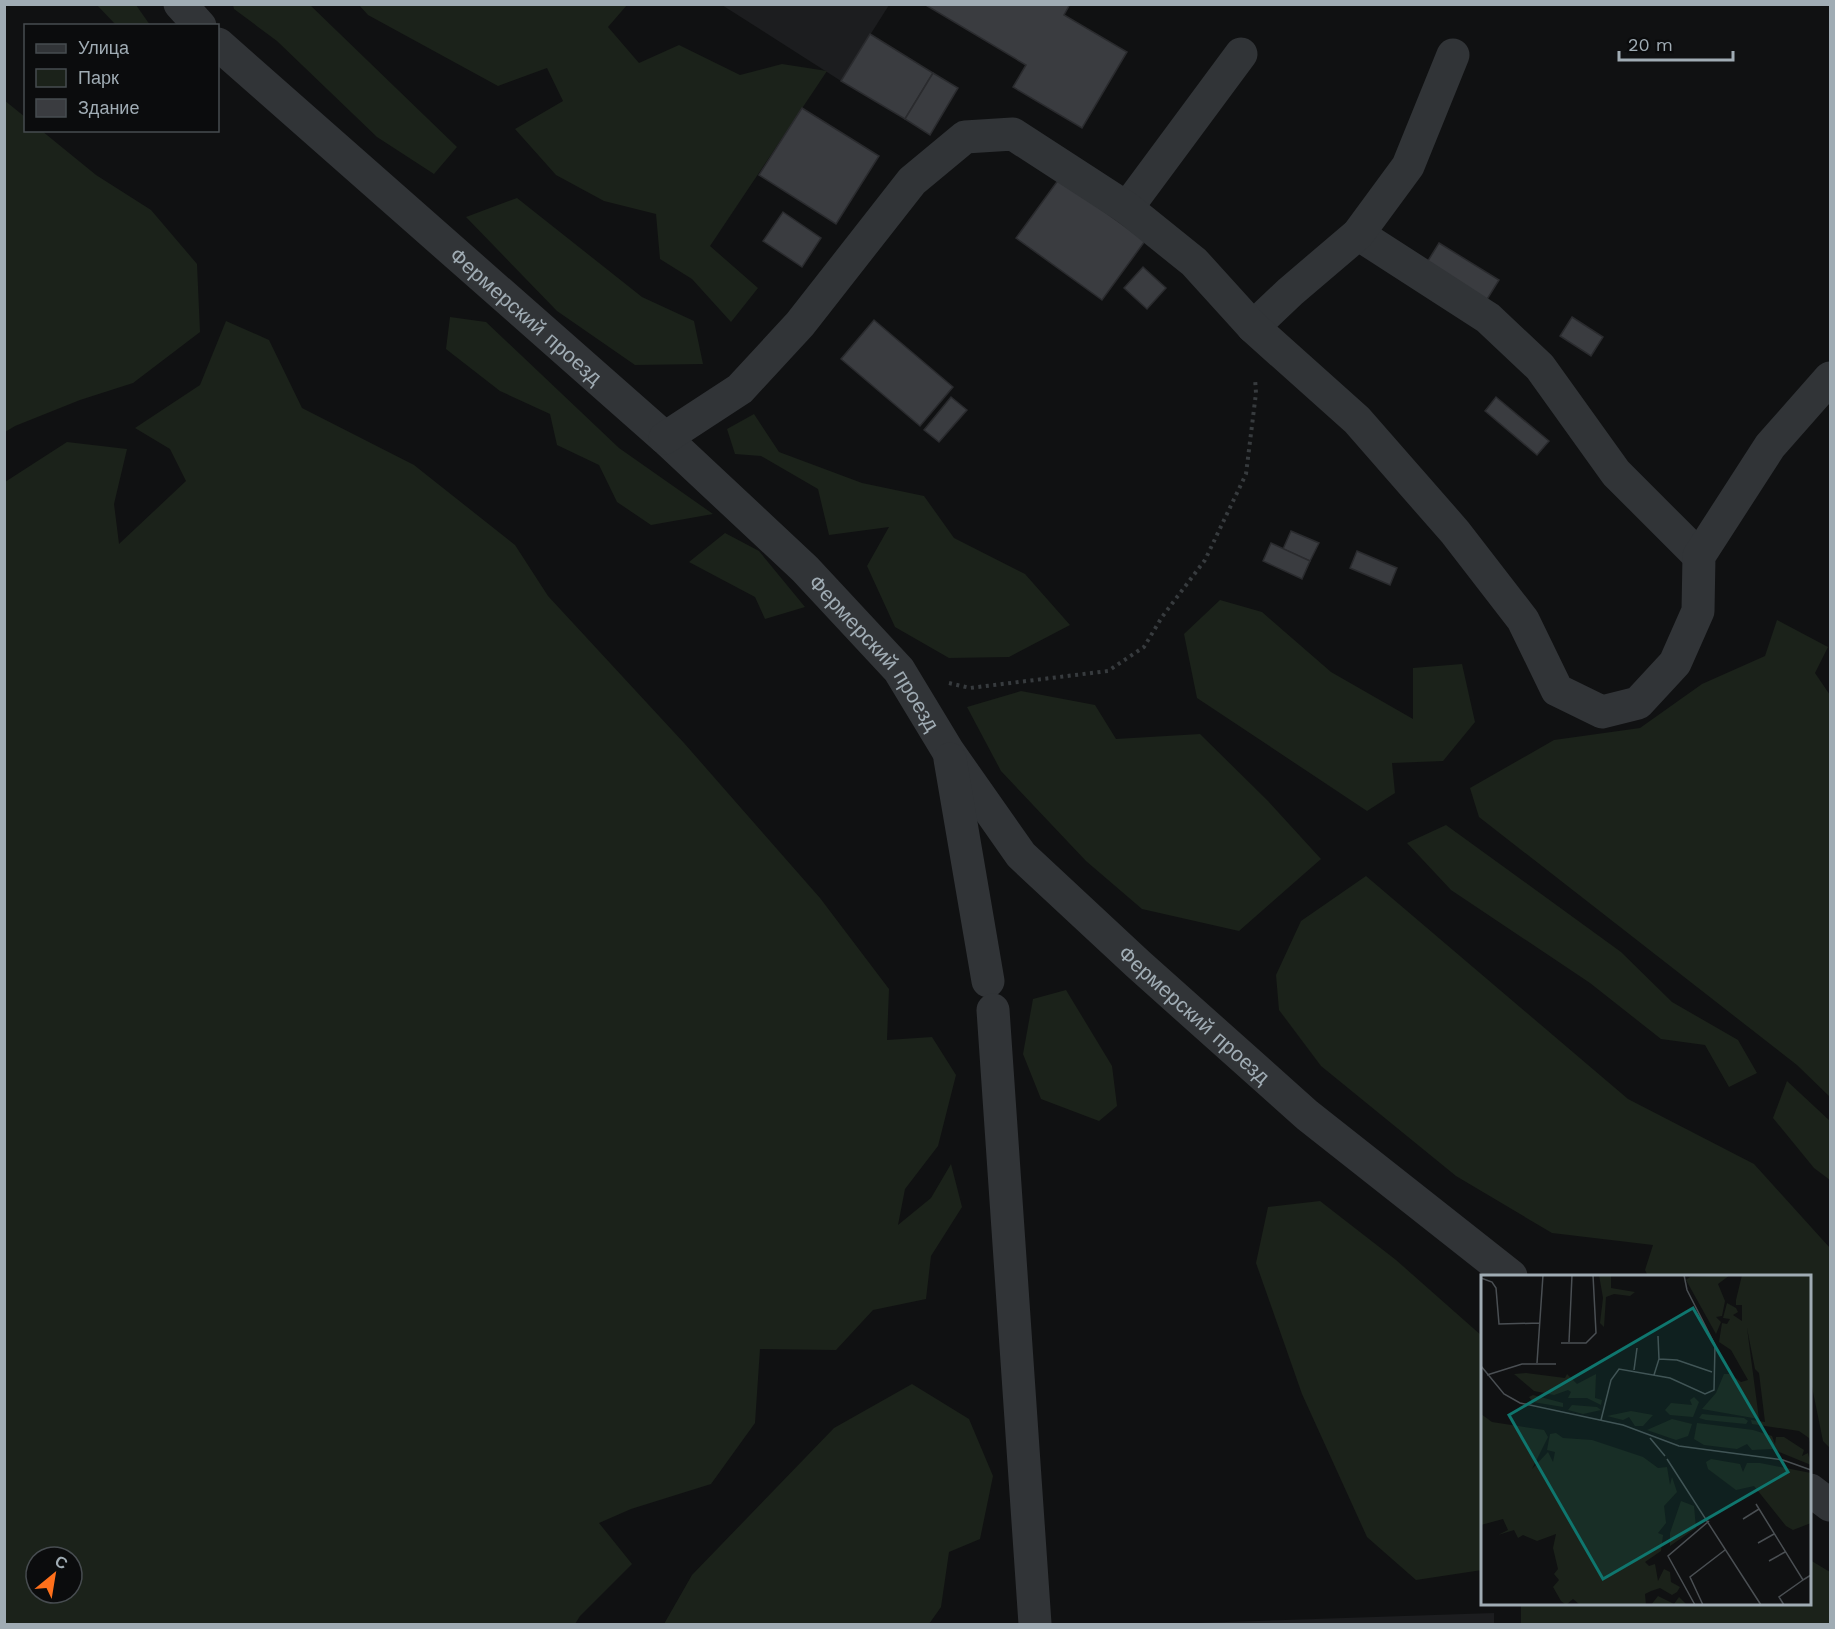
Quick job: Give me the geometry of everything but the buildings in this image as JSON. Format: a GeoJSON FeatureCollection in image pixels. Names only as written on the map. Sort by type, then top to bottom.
{"type":"FeatureCollection","features":[{"type":"Feature","properties":{"kind":"street"},"geometry":{"type":"LineString","coordinates":[[180,4],[198,24]]}},
{"type":"Feature","properties":{"kind":"street","name":"Фермерский проезд"},"geometry":{"type":"LineString","coordinates":[[219,45],[665,438],[805,569],[899,670],[948,751],[1022,855],[1138,964],[1306,1115],[1510,1275]]}},
{"type":"Feature","properties":{"kind":"street"},"geometry":{"type":"LineString","coordinates":[[1127,208],[1241,54]]}},
{"type":"Feature","properties":{"kind":"street"},"geometry":{"type":"LineString","coordinates":[[1253,327],[1358,234],[1408,166],[1453,55]]}},
{"type":"Feature","properties":{"kind":"street"},"geometry":{"type":"LineString","coordinates":[[665,438],[740,389],[800,324],[912,181],[965,137],[1013,134],[1127,208],[1194,262],[1253,327],[1357,420],[1455,532],[1523,620],[1557,690],[1602,712],[1638,703],[1675,663],[1698,611],[1699,556],[1770,446],[1830,378]]}},
{"type":"Feature","properties":{"kind":"street"},"geometry":{"type":"LineString","coordinates":[[1358,234],[1488,318],[1540,368],[1616,473],[1699,556]]}},
{"type":"Feature","properties":{"kind":"street"},"geometry":{"type":"LineString","coordinates":[[948,751],[991,996],[1035,1624]]}},
{"type":"Feature","properties":{"kind":"street"},"geometry":{"type":"LineString","coordinates":[[1811,1491],[1830,1505]]}},
{"type":"Feature","properties":{"kind":"path"},"geometry":{"type":"LineString","coordinates":[[899,670],[970,688],[1108,671],[1144,647],[1162,617],[1205,560],[1246,474],[1256,393],[1253,327]]}},
{"type":"Feature","properties":{"kind":"shaded area"},"geometry":{"type":"Polygon","coordinates":[[[722,5],[889,5],[841,81],[722,5]]]}},
{"type":"Feature","properties":{"kind":"shaded area"},"geometry":{"type":"Polygon","coordinates":[[[1494,1613],[1494,1624],[1165,1624],[1494,1613]]]}},
{"type":"Feature","properties":{"kind":"green space"},"geometry":{"type":"Polygon","coordinates":[[[97,5],[136,5],[149,24],[115,24],[97,5]]]}},
{"type":"Feature","properties":{"kind":"green space"},"geometry":{"type":"Polygon","coordinates":[[[233,5],[310,5],[457,147],[434,174],[377,137],[277,41],[234,9],[233,5]]]}},
{"type":"Feature","properties":{"kind":"green space"},"geometry":{"type":"Polygon","coordinates":[[[359,5],[627,5],[608,27],[639,63],[679,45],[740,75],[782,64],[827,71],[710,246],[758,288],[731,322],[692,279],[660,259],[656,214],[604,201],[556,175],[515,129],[563,101],[547,68],[498,86],[368,15],[359,5]]]}},
{"type":"Feature","properties":{"kind":"green space"},"geometry":{"type":"Polygon","coordinates":[[[4,100],[24,116],[24,132],[43,132],[96,175],[151,210],[197,264],[200,332],[133,383],[80,400],[5,432],[4,100]]]}},
{"type":"Feature","properties":{"kind":"green space"},"geometry":{"type":"Polygon","coordinates":[[[517,198],[642,297],[694,321],[703,364],[635,365],[557,311],[466,217],[517,198]]]}},
{"type":"Feature","properties":{"kind":"green space"},"geometry":{"type":"Polygon","coordinates":[[[450,317],[486,322],[619,448],[713,514],[651,525],[617,502],[599,465],[557,445],[550,414],[500,391],[446,349],[450,317]]]}},
{"type":"Feature","properties":{"kind":"green space"},"geometry":{"type":"Polygon","coordinates":[[[226,321],[269,340],[302,408],[414,465],[515,545],[548,596],[684,743],[820,898],[889,989],[887,1040],[932,1037],[956,1075],[938,1146],[905,1189],[898,1225],[931,1198],[951,1164],[962,1207],[931,1256],[926,1299],[873,1310],[836,1350],[760,1349],[755,1423],[711,1484],[631,1509],[599,1523],[632,1564],[580,1616],[575,1624],[5,1624],[5,482],[67,442],[127,449],[114,504],[119,544],[186,481],[170,449],[135,428],[200,385],[226,321]]]}},
{"type":"Feature","properties":{"kind":"green space"},"geometry":{"type":"Polygon","coordinates":[[[754,414],[779,452],[862,483],[924,496],[954,538],[1025,574],[1070,625],[1009,657],[949,658],[895,627],[867,566],[889,527],[829,535],[818,489],[761,456],[735,454],[727,429],[754,414]]]}},
{"type":"Feature","properties":{"kind":"green space"},"geometry":{"type":"Polygon","coordinates":[[[725,533],[759,551],[805,607],[765,619],[755,597],[689,562],[725,533]]]}},
{"type":"Feature","properties":{"kind":"green space"},"geometry":{"type":"Polygon","coordinates":[[[1220,600],[1262,612],[1331,672],[1413,719],[1413,668],[1462,664],[1475,722],[1443,761],[1392,763],[1395,793],[1367,811],[1197,698],[1184,634],[1220,600]]]}},
{"type":"Feature","properties":{"kind":"green space"},"geometry":{"type":"Polygon","coordinates":[[[1777,620],[1828,647],[1815,673],[1830,695],[1830,1097],[1797,1065],[1479,817],[1470,788],[1554,740],[1640,728],[1702,684],[1765,656],[1777,620]]]}},
{"type":"Feature","properties":{"kind":"green space"},"geometry":{"type":"Polygon","coordinates":[[[1021,691],[1095,705],[1116,739],[1200,734],[1268,801],[1321,859],[1239,931],[1142,909],[1086,861],[1001,771],[967,707],[1021,691]]]}},
{"type":"Feature","properties":{"kind":"green space"},"geometry":{"type":"Polygon","coordinates":[[[1446,825],[1621,952],[1672,1002],[1738,1040],[1757,1073],[1729,1087],[1705,1045],[1661,1039],[1590,983],[1451,890],[1407,843],[1446,825]]]}},
{"type":"Feature","properties":{"kind":"green space"},"geometry":{"type":"Polygon","coordinates":[[[1366,876],[1628,1099],[1754,1164],[1830,1248],[1830,1448],[1823,1441],[1811,1386],[1811,1275],[1648,1275],[1645,1270],[1653,1245],[1552,1233],[1456,1176],[1321,1066],[1279,1010],[1276,975],[1301,921],[1366,876]]]}},
{"type":"Feature","properties":{"kind":"green space"},"geometry":{"type":"Polygon","coordinates":[[[1066,990],[1112,1066],[1117,1106],[1099,1121],[1041,1099],[1023,1054],[1033,999],[1066,990]]]}},
{"type":"Feature","properties":{"kind":"green space"},"geometry":{"type":"Polygon","coordinates":[[[1787,1081],[1830,1121],[1830,1180],[1814,1168],[1773,1118],[1787,1081]]]}},
{"type":"Feature","properties":{"kind":"green space"},"geometry":{"type":"Polygon","coordinates":[[[1320,1201],[1396,1260],[1481,1335],[1481,1570],[1416,1580],[1367,1537],[1302,1394],[1256,1263],[1268,1207],[1320,1201]]]}},
{"type":"Feature","properties":{"kind":"green space"},"geometry":{"type":"Polygon","coordinates":[[[912,1384],[969,1419],[993,1476],[980,1539],[949,1552],[941,1607],[929,1624],[664,1624],[692,1575],[834,1428],[912,1384]]]}},
{"type":"Feature","properties":{"kind":"green space"},"geometry":{"type":"Polygon","coordinates":[[[1811,1561],[1830,1572],[1830,1624],[1521,1624],[1521,1605],[1811,1605],[1811,1561]]]}}]}
